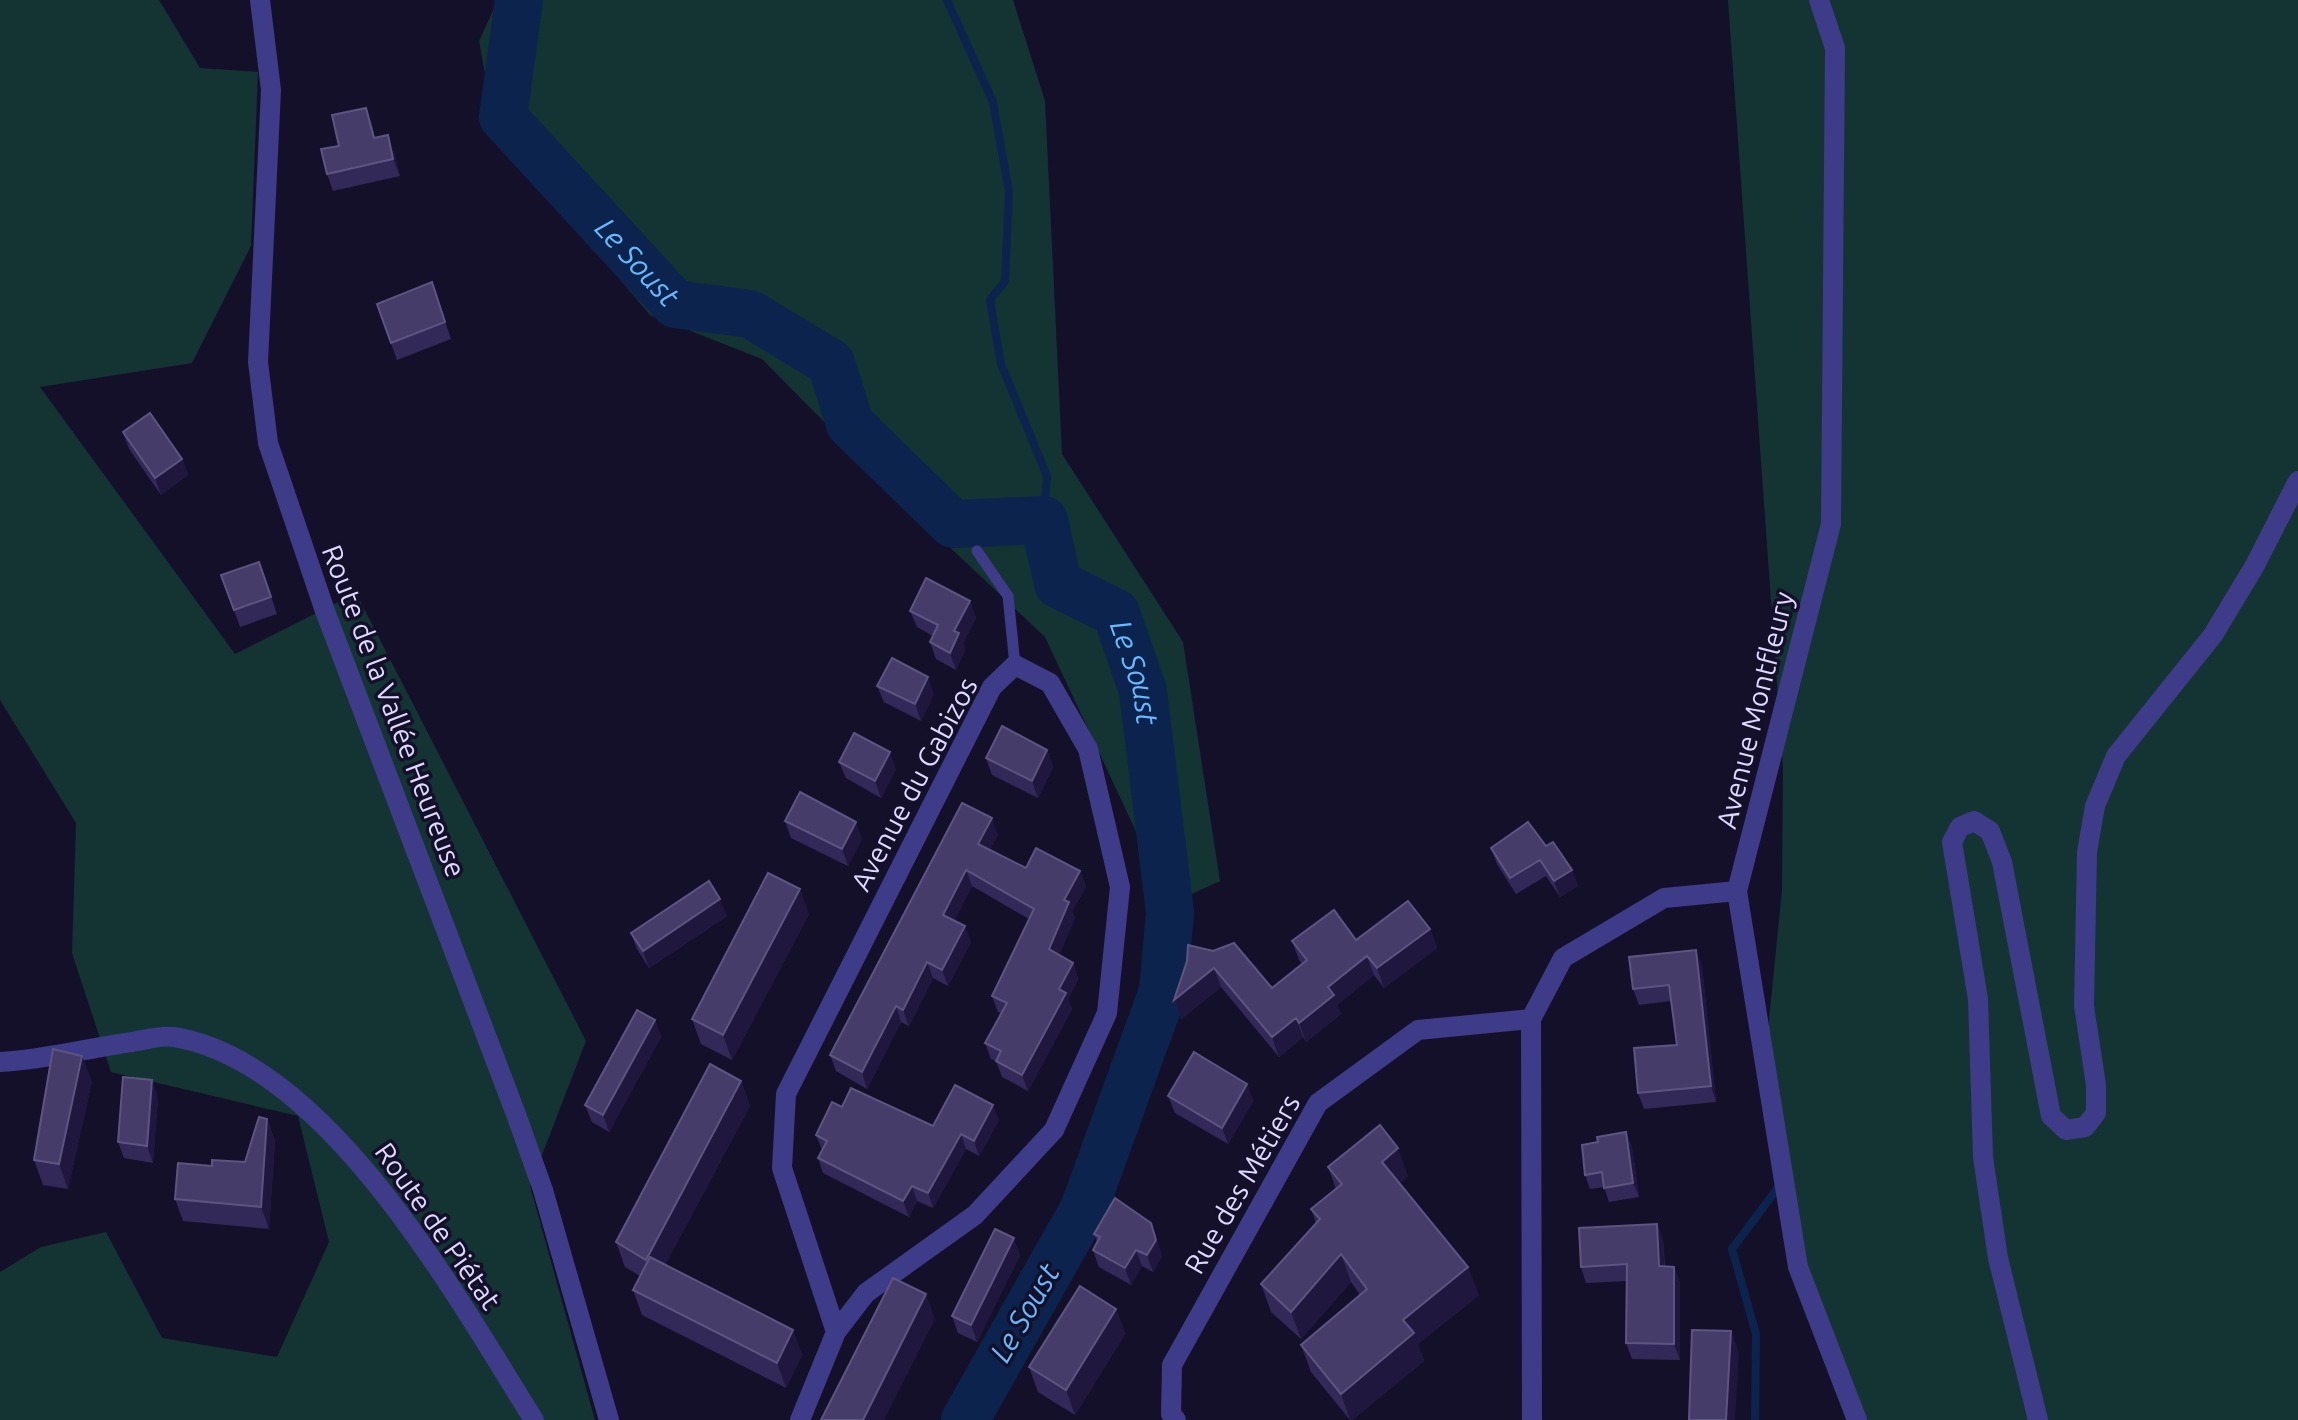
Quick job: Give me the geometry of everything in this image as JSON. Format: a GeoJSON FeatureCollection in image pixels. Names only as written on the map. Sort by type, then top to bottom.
{"type":"FeatureCollection","features":[{"type":"Feature","properties":{"kind":"street","name":"Route de la Vallée Heureuse"},"geometry":{"type":"LineString","coordinates":[[260,0],[271,90],[258,362],[268,443],[325,611],[523,1131],[609,1420]]}},
{"type":"Feature","properties":{"kind":"street","name":"Avenue Montfleury"},"geometry":{"type":"LineString","coordinates":[[1819,0],[1835,48],[1831,524],[1737,891],[1798,1267],[1857,1420]]}},
{"type":"Feature","properties":{"kind":"street"},"geometry":{"type":"LineString","coordinates":[[2038,1420],[1998,1258],[1983,1157],[1978,999],[1952,842],[1960,827],[1974,821],[1990,831],[2002,862],[2051,1116],[2066,1130],[2085,1127],[2096,1113],[2096,1085],[2084,1006],[2087,852],[2095,806],[2116,756],[2213,635],[2254,567],[2298,481]]}},
{"type":"Feature","properties":{"kind":"street","name":"Avenue du Gabizos"},"geometry":{"type":"LineString","coordinates":[[800,1420],[836,1332],[866,1293],[975,1215],[1054,1130],[1107,1013],[1120,887],[1088,749],[1050,683],[1015,665],[992,687],[786,1094],[782,1168],[836,1332]]}},
{"type":"Feature","properties":{"kind":"street"},"geometry":{"type":"LineString","coordinates":[[1532,1420],[1531,1019],[1563,958],[1664,898],[1737,891]]}},
{"type":"Feature","properties":{"kind":"street","name":"Rue des Métiers"},"geometry":{"type":"LineString","coordinates":[[1176,1420],[1171,1414],[1172,1365],[1318,1103],[1418,1030],[1531,1019]]}},
{"type":"Feature","properties":{"kind":"street","name":"Route de Piétat"},"geometry":{"type":"LineString","coordinates":[[0,1062],[172,1036],[225,1053],[294,1097],[350,1151],[400,1213],[534,1420]]}},
{"type":"Feature","properties":{"kind":"lane"},"geometry":{"type":"LineString","coordinates":[[977,551],[1008,596],[1015,665]]}},
{"type":"Feature","properties":{"kind":"green space"},"geometry":{"type":"Polygon","coordinates":[[[0,0],[159,0],[200,68],[258,72],[251,246],[192,363],[40,387],[235,654],[356,593],[586,1041],[530,1186],[595,1420],[0,1420],[0,1272],[41,1247],[106,1232],[162,1338],[277,1357],[329,1242],[298,1116],[111,1072],[72,953],[76,823],[0,700],[0,0]]]}},
{"type":"Feature","properties":{"kind":"green space"},"geometry":{"type":"Polygon","coordinates":[[[498,0],[1013,0],[1045,101],[1062,454],[1183,642],[1220,881],[1170,904],[1045,637],[923,522],[762,359],[650,315],[496,133],[479,41],[498,0]]]}},
{"type":"Feature","properties":{"kind":"green space"},"geometry":{"type":"Polygon","coordinates":[[[1728,0],[2298,0],[2298,1420],[1866,1420],[1801,1261],[1764,1070],[1782,890],[1783,768],[1728,0]]]}},
{"type":"Feature","properties":{"kind":"building"},"geometry":{"type":"Polygon","coordinates":[[[366,108],[374,138],[388,135],[393,159],[327,174],[321,149],[339,146],[332,115],[366,108]]]}},
{"type":"Feature","properties":{"kind":"building"},"geometry":{"type":"Polygon","coordinates":[[[432,282],[445,322],[391,343],[377,304],[432,282]]]}},
{"type":"Feature","properties":{"kind":"building"},"geometry":{"type":"Polygon","coordinates":[[[150,413],[182,459],[155,478],[123,432],[150,413]]]}},
{"type":"Feature","properties":{"kind":"building"},"geometry":{"type":"Polygon","coordinates":[[[259,562],[271,597],[234,610],[221,575],[259,562]]]}},
{"type":"Feature","properties":{"kind":"building"},"geometry":{"type":"Polygon","coordinates":[[[926,578],[970,601],[954,631],[959,633],[950,653],[930,642],[938,625],[910,611],[926,578]]]}},
{"type":"Feature","properties":{"kind":"building"},"geometry":{"type":"Polygon","coordinates":[[[892,658],[928,677],[915,704],[877,686],[892,658]]]}},
{"type":"Feature","properties":{"kind":"building"},"geometry":{"type":"Polygon","coordinates":[[[1002,726],[1047,750],[1032,781],[986,758],[1002,726]]]}},
{"type":"Feature","properties":{"kind":"building"},"geometry":{"type":"Polygon","coordinates":[[[854,733],[890,752],[875,781],[839,762],[854,733]]]}},
{"type":"Feature","properties":{"kind":"building"},"geometry":{"type":"Polygon","coordinates":[[[800,792],[856,822],[842,849],[785,821],[800,792]]]}},
{"type":"Feature","properties":{"kind":"building"},"geometry":{"type":"Polygon","coordinates":[[[962,803],[992,818],[978,844],[1026,868],[1036,848],[1080,871],[1064,900],[1069,902],[1049,949],[1073,963],[1059,989],[1066,993],[1022,1075],[996,1061],[1001,1051],[985,1043],[1007,1003],[992,996],[1034,909],[966,870],[943,915],[965,926],[942,970],[927,962],[903,1010],[896,1006],[862,1072],[830,1055],[962,803]]]}},
{"type":"Feature","properties":{"kind":"building"},"geometry":{"type":"Polygon","coordinates":[[[1528,822],[1546,846],[1553,842],[1572,870],[1554,881],[1540,860],[1510,878],[1491,848],[1528,822]]]}},
{"type":"Feature","properties":{"kind":"building"},"geometry":{"type":"Polygon","coordinates":[[[768,873],[800,889],[723,1035],[692,1019],[768,873]]]}},
{"type":"Feature","properties":{"kind":"building"},"geometry":{"type":"Polygon","coordinates":[[[709,881],[720,899],[643,951],[631,933],[709,881]]]}},
{"type":"Feature","properties":{"kind":"building"},"geometry":{"type":"Polygon","coordinates":[[[1408,901],[1430,929],[1377,968],[1367,956],[1328,987],[1334,995],[1299,1023],[1296,1018],[1272,1037],[1214,968],[1174,1000],[1187,961],[1188,945],[1213,951],[1234,943],[1272,988],[1307,960],[1292,941],[1334,910],[1356,940],[1408,901]]]}},
{"type":"Feature","properties":{"kind":"building"},"geometry":{"type":"Polygon","coordinates":[[[1696,950],[1711,1086],[1638,1093],[1634,1048],[1677,1045],[1669,985],[1633,989],[1629,957],[1696,950]]]}},
{"type":"Feature","properties":{"kind":"building"},"geometry":{"type":"Polygon","coordinates":[[[637,1010],[655,1020],[603,1115],[585,1105],[637,1010]]]}},
{"type":"Feature","properties":{"kind":"building"},"geometry":{"type":"Polygon","coordinates":[[[53,1049],[82,1056],[59,1164],[34,1160],[53,1049]]]}},
{"type":"Feature","properties":{"kind":"building"},"geometry":{"type":"Polygon","coordinates":[[[1194,1052],[1247,1084],[1222,1128],[1168,1096],[1194,1052]]]}},
{"type":"Feature","properties":{"kind":"building"},"geometry":{"type":"Polygon","coordinates":[[[710,1064],[741,1081],[646,1260],[616,1242],[710,1064]]]}},
{"type":"Feature","properties":{"kind":"building"},"geometry":{"type":"Polygon","coordinates":[[[123,1077],[152,1080],[147,1146],[118,1142],[123,1077]]]}},
{"type":"Feature","properties":{"kind":"building"},"geometry":{"type":"Polygon","coordinates":[[[955,1085],[993,1105],[974,1141],[961,1134],[928,1193],[912,1186],[903,1201],[818,1158],[827,1141],[816,1135],[832,1102],[842,1107],[851,1088],[933,1126],[955,1085]]]}},
{"type":"Feature","properties":{"kind":"building"},"geometry":{"type":"Polygon","coordinates":[[[259,1117],[267,1119],[261,1207],[175,1199],[178,1163],[212,1166],[212,1160],[245,1162],[259,1117]]]}},
{"type":"Feature","properties":{"kind":"building"},"geometry":{"type":"Polygon","coordinates":[[[1380,1125],[1398,1148],[1382,1162],[1468,1267],[1403,1320],[1414,1333],[1341,1394],[1301,1345],[1367,1289],[1341,1254],[1291,1312],[1261,1284],[1320,1219],[1311,1209],[1342,1184],[1328,1167],[1380,1125]]]}},
{"type":"Feature","properties":{"kind":"building"},"geometry":{"type":"Polygon","coordinates":[[[1626,1132],[1633,1183],[1604,1188],[1602,1172],[1585,1175],[1582,1145],[1598,1142],[1597,1137],[1626,1132]]]}},
{"type":"Feature","properties":{"kind":"building"},"geometry":{"type":"Polygon","coordinates":[[[1115,1198],[1151,1223],[1156,1240],[1147,1255],[1136,1250],[1125,1268],[1093,1250],[1100,1237],[1094,1234],[1115,1198]]]}},
{"type":"Feature","properties":{"kind":"building"},"geometry":{"type":"Polygon","coordinates":[[[1657,1224],[1659,1266],[1674,1267],[1674,1344],[1626,1343],[1627,1264],[1581,1267],[1579,1228],[1657,1224]]]}},
{"type":"Feature","properties":{"kind":"building"},"geometry":{"type":"Polygon","coordinates":[[[995,1229],[1014,1238],[971,1325],[952,1316],[995,1229]]]}},
{"type":"Feature","properties":{"kind":"building"},"geometry":{"type":"Polygon","coordinates":[[[650,1257],[793,1330],[777,1363],[633,1290],[650,1257]]]}},
{"type":"Feature","properties":{"kind":"building"},"geometry":{"type":"Polygon","coordinates":[[[893,1278],[926,1294],[863,1420],[821,1420],[893,1278]]]}},
{"type":"Feature","properties":{"kind":"building"},"geometry":{"type":"Polygon","coordinates":[[[1080,1286],[1116,1309],[1066,1390],[1029,1367],[1080,1286]]]}},
{"type":"Feature","properties":{"kind":"building"},"geometry":{"type":"Polygon","coordinates":[[[1692,1330],[1731,1331],[1726,1420],[1689,1420],[1692,1330]]]}},
{"type":"Feature","properties":{"kind":"waterway","name":"Le Soust"},"geometry":{"type":"LineString","coordinates":[[519,0],[503,117],[675,304],[750,314],[831,363],[850,424],[953,524],[1044,520],[1058,584],[1116,613],[1143,691],[1170,913],[1163,991],[1084,1209],[965,1420]]}},
{"type":"Feature","properties":{"kind":"waterway"},"geometry":{"type":"LineString","coordinates":[[947,0],[993,102],[1009,192],[1005,281],[990,300],[1001,364],[1047,476],[1044,520]]}},
{"type":"Feature","properties":{"kind":"waterway"},"geometry":{"type":"LineString","coordinates":[[1755,1420],[1756,1334],[1732,1249],[1780,1185]]}}]}
